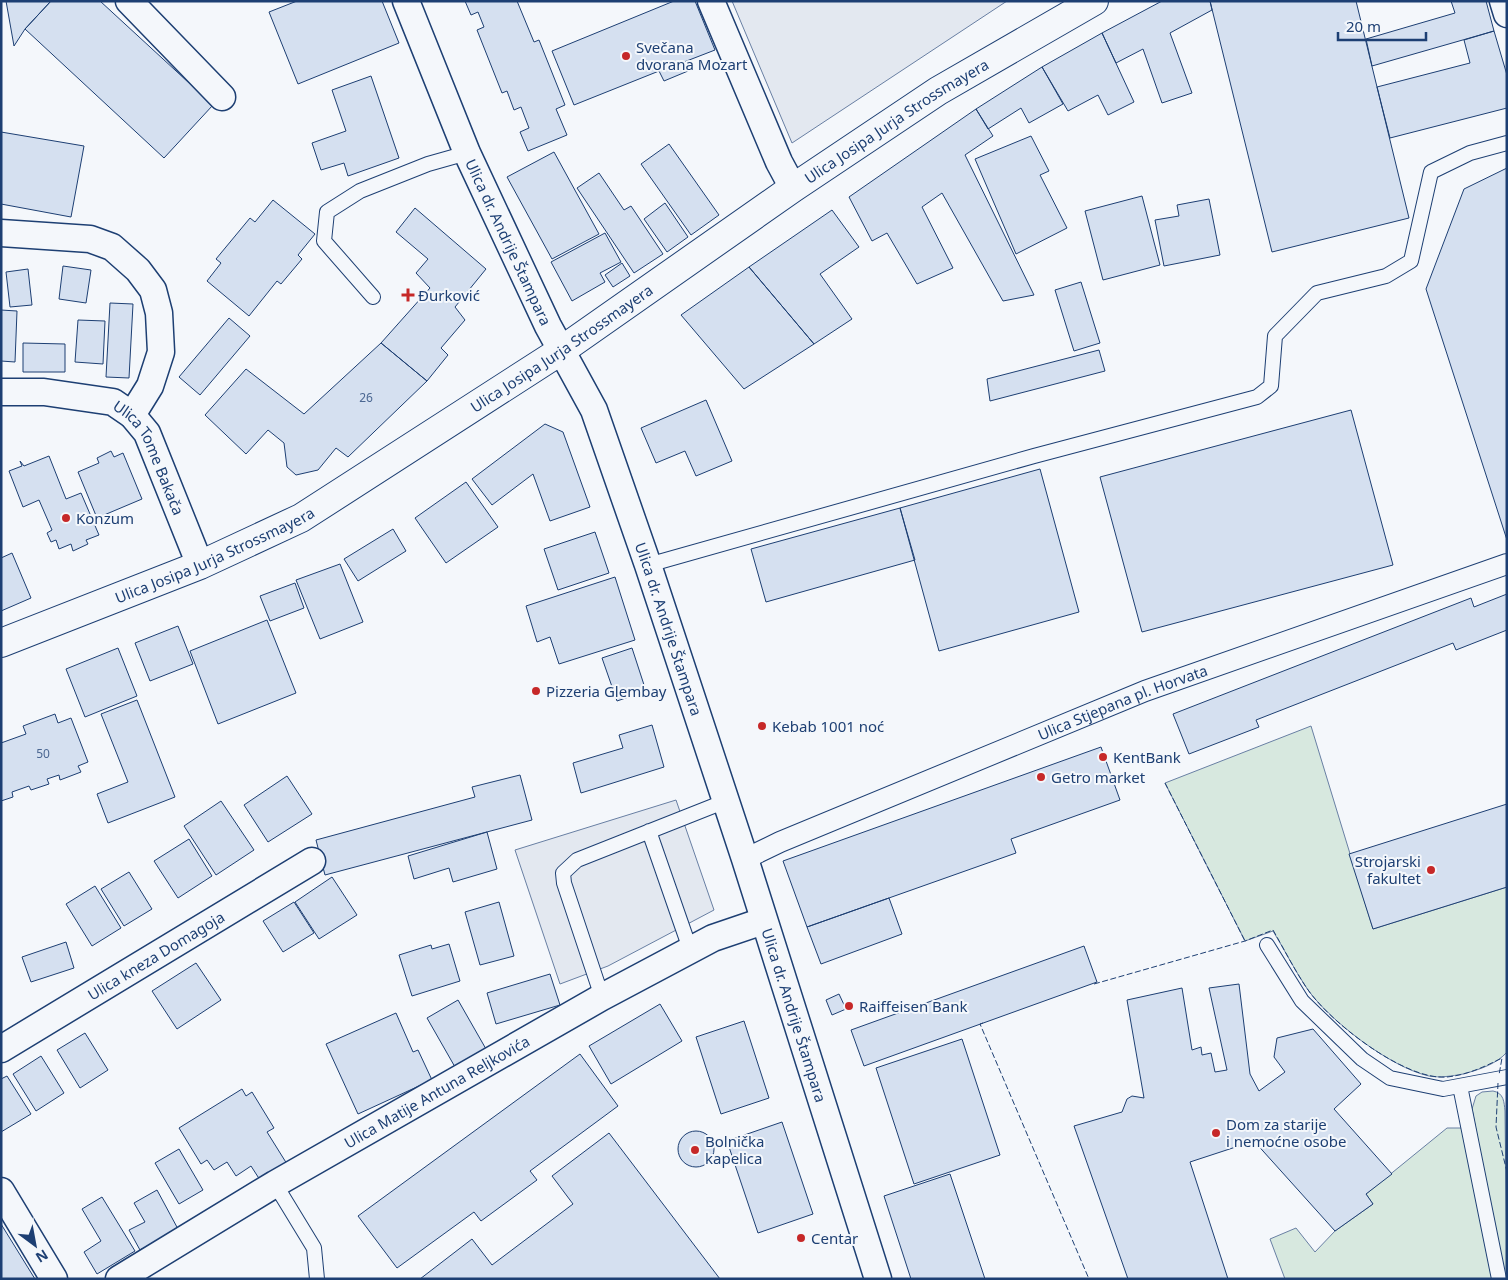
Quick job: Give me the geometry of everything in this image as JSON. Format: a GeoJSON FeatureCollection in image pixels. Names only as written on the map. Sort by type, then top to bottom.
{"type":"FeatureCollection","features":[{"type":"Feature","properties":{"kind":"main road","name":"Ulica Josipa Jurja Strossmayera"},"geometry":{"type":"LineString","coordinates":[[1,643],[200,565],[301,518],[562,350],[793,188],[938,91],[1094,1]]}},
{"type":"Feature","properties":{"kind":"street"},"geometry":{"type":"LineString","coordinates":[[128,1],[222,97]]}},
{"type":"Feature","properties":{"kind":"street","name":"Ulica dr. Andrije Štampara"},"geometry":{"type":"LineString","coordinates":[[406,1],[467,153],[548,326],[594,410],[648,565],[745,859],[763,921],[878,1279]]}},
{"type":"Feature","properties":{"kind":"street"},"geometry":{"type":"LineString","coordinates":[[711,1],[779,162],[793,188]]}},
{"type":"Feature","properties":{"kind":"street"},"geometry":{"type":"LineString","coordinates":[[1503,1],[1507,14]]}},
{"type":"Feature","properties":{"kind":"street"},"geometry":{"type":"LineString","coordinates":[[1,233],[90,239],[112,247],[138,270],[153,290],[159,313],[161,352],[150,386],[132,415]]}},
{"type":"Feature","properties":{"kind":"street","name":"Ulica Tome Bakača"},"geometry":{"type":"LineString","coordinates":[[1,392],[44,392],[113,402],[132,415],[148,433],[200,565]]}},
{"type":"Feature","properties":{"kind":"street","name":"Ulica Stjepana pl. Horvata"},"geometry":{"type":"LineString","coordinates":[[745,859],[780,842],[1145,691],[1507,564]]}},
{"type":"Feature","properties":{"kind":"street","name":"Ulica kneza Domagoja"},"geometry":{"type":"LineString","coordinates":[[1,1049],[312,860]]}},
{"type":"Feature","properties":{"kind":"street","name":"Ulica Matije Antuna Reljkovića"},"geometry":{"type":"LineString","coordinates":[[119,1279],[275,1184],[602,997],[713,938],[763,921]]}},
{"type":"Feature","properties":{"kind":"street"},"geometry":{"type":"LineString","coordinates":[[1,1191],[54,1279]]}},
{"type":"Feature","properties":{"kind":"lane"},"geometry":{"type":"LineString","coordinates":[[648,565],[1034,456],[1257,397],[1271,386],[1275,336],[1317,293],[1386,276],[1411,260],[1431,172],[1470,153],[1507,144]]}},
{"type":"Feature","properties":{"kind":"lane"},"geometry":{"type":"LineString","coordinates":[[372,297],[324,241],[327,212],[360,191],[428,164],[467,153]]}},
{"type":"Feature","properties":{"kind":"lane"},"geometry":{"type":"LineString","coordinates":[[602,997],[564,883],[563,873],[577,860],[726,801]]}},
{"type":"Feature","properties":{"kind":"lane"},"geometry":{"type":"LineString","coordinates":[[649,831],[690,949]]}},
{"type":"Feature","properties":{"kind":"lane"},"geometry":{"type":"LineString","coordinates":[[1267,945],[1302,1001],[1362,1059],[1390,1078],[1443,1089],[1507,1077]]}},
{"type":"Feature","properties":{"kind":"lane"},"geometry":{"type":"LineString","coordinates":[[1460,1086],[1499,1279]]}},
{"type":"Feature","properties":{"kind":"lane"},"geometry":{"type":"LineString","coordinates":[[275,1184],[314,1248],[317,1279]]}},
{"type":"Feature","properties":{"kind":"shaded area"},"geometry":{"type":"Polygon","coordinates":[[[732,1],[1007,1],[792,143],[732,1]]]}},
{"type":"Feature","properties":{"kind":"shaded area"},"geometry":{"type":"Polygon","coordinates":[[[1311,726],[1373,929],[1507,887],[1507,1052],[1493,1063],[1463,1074],[1437,1077],[1414,1071],[1397,1063],[1379,1053],[1344,1027],[1316,1000],[1306,987],[1273,931],[1245,941],[1165,783],[1311,726]]]}},
{"type":"Feature","properties":{"kind":"shaded area"},"geometry":{"type":"Polygon","coordinates":[[[676,800],[714,910],[608,966],[560,984],[515,850],[676,800]]]}},
{"type":"Feature","properties":{"kind":"shaded area"},"geometry":{"type":"Polygon","coordinates":[[[1482,1092],[1497,1092],[1504,1101],[1505,1111],[1507,1279],[1504,1279],[1472,1109],[1476,1096],[1482,1092]]]}},
{"type":"Feature","properties":{"kind":"shaded area"},"geometry":{"type":"Polygon","coordinates":[[[1447,1128],[1462,1128],[1492,1279],[1285,1279],[1270,1239],[1296,1228],[1315,1252],[1335,1231],[1373,1204],[1366,1194],[1447,1128]]]}},
{"type":"Feature","properties":{"kind":"building"},"geometry":{"type":"Polygon","coordinates":[[[6,1],[51,1],[25,29],[14,46],[6,1]]]}},
{"type":"Feature","properties":{"kind":"building"},"geometry":{"type":"Polygon","coordinates":[[[51,1],[100,1],[213,105],[164,158],[25,29],[51,1]]]}},
{"type":"Feature","properties":{"kind":"building"},"geometry":{"type":"Polygon","coordinates":[[[297,1],[382,1],[399,43],[298,84],[269,12],[297,1]]]}},
{"type":"Feature","properties":{"kind":"building"},"geometry":{"type":"Polygon","coordinates":[[[465,1],[517,1],[534,42],[539,40],[565,105],[556,109],[567,135],[528,151],[520,132],[529,128],[521,107],[514,110],[507,91],[502,93],[477,30],[484,27],[478,12],[471,15],[465,1]]]}},
{"type":"Feature","properties":{"kind":"building","name":"Svečana dvorana Mozart"},"geometry":{"type":"Polygon","coordinates":[[[674,1],[695,1],[715,50],[684,62],[688,71],[664,81],[659,71],[574,105],[552,51],[674,1]]]}},
{"type":"Feature","properties":{"kind":"building"},"geometry":{"type":"Polygon","coordinates":[[[1162,1],[1210,1],[1212,10],[1170,33],[1192,93],[1162,103],[1143,49],[1116,63],[1102,33],[1162,1]]]}},
{"type":"Feature","properties":{"kind":"building"},"geometry":{"type":"Polygon","coordinates":[[[1210,1],[1356,1],[1409,218],[1272,252],[1210,1]]]}},
{"type":"Feature","properties":{"kind":"building"},"geometry":{"type":"Polygon","coordinates":[[[1451,1],[1486,1],[1494,31],[1372,66],[1366,39],[1455,13],[1451,1]]]}},
{"type":"Feature","properties":{"kind":"building"},"geometry":{"type":"Polygon","coordinates":[[[1494,31],[1507,75],[1507,108],[1390,138],[1377,87],[1470,63],[1464,40],[1494,31]]]}},
{"type":"Feature","properties":{"kind":"building"},"geometry":{"type":"Polygon","coordinates":[[[1102,33],[1134,102],[1108,115],[1098,95],[1068,111],[1042,67],[1102,33]]]}},
{"type":"Feature","properties":{"kind":"building"},"geometry":{"type":"Polygon","coordinates":[[[1042,67],[1063,104],[1029,123],[1021,108],[988,129],[976,109],[1042,67]]]}},
{"type":"Feature","properties":{"kind":"building"},"geometry":{"type":"Polygon","coordinates":[[[371,76],[399,158],[348,176],[344,163],[321,170],[312,143],[346,131],[332,90],[371,76]]]}},
{"type":"Feature","properties":{"kind":"building"},"geometry":{"type":"Polygon","coordinates":[[[976,109],[993,136],[965,155],[1034,295],[1003,301],[942,193],[922,207],[953,268],[917,284],[887,233],[872,241],[849,197],[976,109]]]}},
{"type":"Feature","properties":{"kind":"building"},"geometry":{"type":"Polygon","coordinates":[[[1,132],[84,146],[71,217],[1,204],[1,132]]]}},
{"type":"Feature","properties":{"kind":"building"},"geometry":{"type":"Polygon","coordinates":[[[1031,136],[1049,171],[1040,175],[1067,228],[1016,254],[975,159],[1031,136]]]}},
{"type":"Feature","properties":{"kind":"building"},"geometry":{"type":"Polygon","coordinates":[[[669,144],[719,215],[691,235],[641,164],[669,144]]]}},
{"type":"Feature","properties":{"kind":"building"},"geometry":{"type":"Polygon","coordinates":[[[554,152],[599,234],[552,259],[507,177],[554,152]]]}},
{"type":"Feature","properties":{"kind":"building"},"geometry":{"type":"Polygon","coordinates":[[[1507,168],[1507,540],[1426,289],[1464,189],[1507,168]]]}},
{"type":"Feature","properties":{"kind":"building"},"geometry":{"type":"Polygon","coordinates":[[[599,173],[624,210],[631,206],[663,254],[634,273],[577,188],[599,173]]]}},
{"type":"Feature","properties":{"kind":"building"},"geometry":{"type":"Polygon","coordinates":[[[1142,196],[1160,265],[1103,280],[1085,211],[1142,196]]]}},
{"type":"Feature","properties":{"kind":"building"},"geometry":{"type":"Polygon","coordinates":[[[1209,199],[1220,255],[1164,266],[1155,220],[1179,216],[1177,205],[1209,199]]]}},
{"type":"Feature","properties":{"kind":"building"},"geometry":{"type":"Polygon","coordinates":[[[273,200],[315,234],[298,255],[302,259],[281,284],[277,281],[249,316],[207,281],[221,263],[216,259],[250,218],[255,222],[273,200]]]}},
{"type":"Feature","properties":{"kind":"building"},"geometry":{"type":"Polygon","coordinates":[[[665,203],[688,237],[667,252],[644,219],[665,203]]]}},
{"type":"Feature","properties":{"kind":"building"},"geometry":{"type":"Polygon","coordinates":[[[415,208],[486,269],[455,307],[465,320],[441,348],[448,355],[427,381],[381,343],[430,288],[416,273],[428,259],[396,232],[415,208]]]}},
{"type":"Feature","properties":{"kind":"building"},"geometry":{"type":"Polygon","coordinates":[[[832,210],[859,247],[820,274],[852,319],[814,344],[749,267],[832,210]]]}},
{"type":"Feature","properties":{"kind":"building"},"geometry":{"type":"Polygon","coordinates":[[[605,233],[621,262],[600,273],[605,282],[572,301],[551,262],[605,233]]]}},
{"type":"Feature","properties":{"kind":"building"},"geometry":{"type":"Polygon","coordinates":[[[622,263],[630,276],[613,287],[605,275],[622,263]]]}},
{"type":"Feature","properties":{"kind":"building"},"geometry":{"type":"Polygon","coordinates":[[[63,266],[91,270],[86,303],[59,299],[63,266]]]}},
{"type":"Feature","properties":{"kind":"building"},"geometry":{"type":"Polygon","coordinates":[[[749,267],[814,344],[744,389],[681,315],[749,267]]]}},
{"type":"Feature","properties":{"kind":"building"},"geometry":{"type":"Polygon","coordinates":[[[28,269],[32,305],[10,307],[6,272],[28,269]]]}},
{"type":"Feature","properties":{"kind":"building"},"geometry":{"type":"Polygon","coordinates":[[[1081,282],[1100,343],[1074,351],[1055,290],[1081,282]]]}},
{"type":"Feature","properties":{"kind":"building"},"geometry":{"type":"Polygon","coordinates":[[[110,303],[133,304],[129,378],[106,377],[110,303]]]}},
{"type":"Feature","properties":{"kind":"building"},"geometry":{"type":"Polygon","coordinates":[[[1,310],[17,311],[15,362],[1,361],[1,310]]]}},
{"type":"Feature","properties":{"kind":"building"},"geometry":{"type":"Polygon","coordinates":[[[229,318],[250,336],[200,395],[179,377],[229,318]]]}},
{"type":"Feature","properties":{"kind":"building"},"geometry":{"type":"Polygon","coordinates":[[[78,320],[105,321],[103,364],[75,362],[78,320]]]}},
{"type":"Feature","properties":{"kind":"building"},"geometry":{"type":"Polygon","coordinates":[[[23,343],[65,344],[65,372],[23,372],[23,343]]]}},
{"type":"Feature","properties":{"kind":"building"},"geometry":{"type":"Polygon","coordinates":[[[381,343],[427,381],[348,457],[336,448],[318,470],[296,475],[287,467],[284,443],[268,430],[246,454],[205,415],[246,369],[304,414],[381,343]]]}},
{"type":"Feature","properties":{"kind":"building"},"geometry":{"type":"Polygon","coordinates":[[[1099,350],[1105,371],[990,401],[987,379],[1099,350]]]}},
{"type":"Feature","properties":{"kind":"building"},"geometry":{"type":"Polygon","coordinates":[[[706,400],[732,461],[696,476],[685,451],[656,463],[641,428],[706,400]]]}},
{"type":"Feature","properties":{"kind":"building"},"geometry":{"type":"Polygon","coordinates":[[[1351,410],[1393,565],[1142,632],[1100,477],[1351,410]]]}},
{"type":"Feature","properties":{"kind":"building"},"geometry":{"type":"Polygon","coordinates":[[[545,424],[563,432],[590,507],[550,521],[533,474],[492,505],[472,479],[545,424]]]}},
{"type":"Feature","properties":{"kind":"building"},"geometry":{"type":"Polygon","coordinates":[[[111,451],[114,457],[123,453],[142,499],[97,518],[78,472],[99,463],[97,458],[111,451]]]}},
{"type":"Feature","properties":{"kind":"building"},"geometry":{"type":"Polygon","coordinates":[[[49,456],[66,499],[81,493],[99,535],[86,540],[88,544],[73,551],[71,544],[59,549],[56,540],[51,542],[47,533],[52,530],[39,500],[23,507],[9,471],[22,466],[20,461],[24,466],[49,456]]]}},
{"type":"Feature","properties":{"kind":"building"},"geometry":{"type":"Polygon","coordinates":[[[1040,469],[1079,612],[939,651],[900,508],[1040,469]]]}},
{"type":"Feature","properties":{"kind":"building"},"geometry":{"type":"Polygon","coordinates":[[[466,482],[498,527],[446,563],[415,518],[466,482]]]}},
{"type":"Feature","properties":{"kind":"building"},"geometry":{"type":"Polygon","coordinates":[[[900,508],[915,560],[766,602],[751,549],[900,508]]]}},
{"type":"Feature","properties":{"kind":"building"},"geometry":{"type":"Polygon","coordinates":[[[393,529],[406,551],[358,581],[344,559],[393,529]]]}},
{"type":"Feature","properties":{"kind":"building"},"geometry":{"type":"Polygon","coordinates":[[[595,532],[609,573],[558,590],[544,549],[595,532]]]}},
{"type":"Feature","properties":{"kind":"building"},"geometry":{"type":"Polygon","coordinates":[[[12,553],[31,598],[1,611],[1,558],[12,553]]]}},
{"type":"Feature","properties":{"kind":"building"},"geometry":{"type":"Polygon","coordinates":[[[340,564],[363,622],[320,639],[296,580],[340,564]]]}},
{"type":"Feature","properties":{"kind":"building"},"geometry":{"type":"Polygon","coordinates":[[[615,577],[635,640],[559,664],[550,637],[537,642],[526,606],[615,577]]]}},
{"type":"Feature","properties":{"kind":"building"},"geometry":{"type":"Polygon","coordinates":[[[295,583],[304,608],[270,621],[260,596],[295,583]]]}},
{"type":"Feature","properties":{"kind":"building"},"geometry":{"type":"Polygon","coordinates":[[[1507,594],[1507,630],[1456,650],[1453,643],[1256,720],[1259,727],[1189,754],[1173,714],[1471,598],[1474,607],[1507,594]]]}},
{"type":"Feature","properties":{"kind":"building"},"geometry":{"type":"Polygon","coordinates":[[[267,620],[296,693],[218,724],[190,651],[267,620]]]}},
{"type":"Feature","properties":{"kind":"building"},"geometry":{"type":"Polygon","coordinates":[[[178,626],[193,664],[150,681],[135,643],[178,626]]]}},
{"type":"Feature","properties":{"kind":"building"},"geometry":{"type":"Polygon","coordinates":[[[118,648],[137,696],[85,717],[66,669],[118,648]]]}},
{"type":"Feature","properties":{"kind":"building"},"geometry":{"type":"Polygon","coordinates":[[[632,648],[646,691],[617,701],[602,658],[632,648]]]}},
{"type":"Feature","properties":{"kind":"building"},"geometry":{"type":"Polygon","coordinates":[[[137,700],[175,797],[108,823],[97,794],[128,782],[101,714],[137,700]]]}},
{"type":"Feature","properties":{"kind":"building"},"geometry":{"type":"Polygon","coordinates":[[[55,714],[58,723],[71,718],[88,762],[78,766],[81,772],[60,780],[59,775],[47,779],[49,784],[31,790],[29,786],[12,792],[13,797],[1,801],[1,743],[26,734],[23,726],[55,714]]]}},
{"type":"Feature","properties":{"kind":"building"},"geometry":{"type":"Polygon","coordinates":[[[652,725],[664,767],[581,793],[573,763],[623,748],[619,735],[652,725]]]}},
{"type":"Feature","properties":{"kind":"building"},"geometry":{"type":"Polygon","coordinates":[[[1101,747],[1120,800],[1011,839],[1016,853],[807,927],[783,861],[1101,747]]]}},
{"type":"Feature","properties":{"kind":"building"},"geometry":{"type":"Polygon","coordinates":[[[520,775],[532,820],[325,875],[316,840],[475,797],[472,787],[520,775]]]}},
{"type":"Feature","properties":{"kind":"building"},"geometry":{"type":"Polygon","coordinates":[[[287,776],[312,814],[268,842],[244,805],[287,776]]]}},
{"type":"Feature","properties":{"kind":"building"},"geometry":{"type":"Polygon","coordinates":[[[221,801],[254,850],[216,875],[184,826],[221,801]]]}},
{"type":"Feature","properties":{"kind":"building","name":"Strojarski fakultet"},"geometry":{"type":"Polygon","coordinates":[[[1507,804],[1507,887],[1373,929],[1349,854],[1507,804]]]}},
{"type":"Feature","properties":{"kind":"building"},"geometry":{"type":"Polygon","coordinates":[[[487,832],[497,869],[453,882],[449,868],[414,879],[408,856],[487,832]]]}},
{"type":"Feature","properties":{"kind":"building"},"geometry":{"type":"Polygon","coordinates":[[[189,839],[212,876],[178,898],[154,861],[189,839]]]}},
{"type":"Feature","properties":{"kind":"building"},"geometry":{"type":"Polygon","coordinates":[[[129,872],[152,909],[124,926],[101,889],[129,872]]]}},
{"type":"Feature","properties":{"kind":"building"},"geometry":{"type":"Polygon","coordinates":[[[332,877],[357,915],[319,939],[295,902],[332,877]]]}},
{"type":"Feature","properties":{"kind":"building"},"geometry":{"type":"Polygon","coordinates":[[[95,886],[121,928],[92,946],[66,904],[95,886]]]}},
{"type":"Feature","properties":{"kind":"building"},"geometry":{"type":"Polygon","coordinates":[[[889,898],[902,934],[821,964],[807,927],[889,898]]]}},
{"type":"Feature","properties":{"kind":"building"},"geometry":{"type":"Polygon","coordinates":[[[294,902],[314,933],[283,952],[263,921],[294,902]]]}},
{"type":"Feature","properties":{"kind":"building"},"geometry":{"type":"Polygon","coordinates":[[[499,902],[514,956],[480,965],[465,912],[499,902]]]}},
{"type":"Feature","properties":{"kind":"building"},"geometry":{"type":"Polygon","coordinates":[[[66,942],[74,968],[31,982],[22,957],[66,942]]]}},
{"type":"Feature","properties":{"kind":"building"},"geometry":{"type":"Polygon","coordinates":[[[449,944],[460,981],[412,996],[399,955],[431,945],[432,949],[449,944]]]}},
{"type":"Feature","properties":{"kind":"building"},"geometry":{"type":"Polygon","coordinates":[[[1084,946],[1097,982],[864,1066],[851,1030],[1084,946]]]}},
{"type":"Feature","properties":{"kind":"building"},"geometry":{"type":"Polygon","coordinates":[[[196,963],[221,1000],[177,1029],[152,991],[196,963]]]}},
{"type":"Feature","properties":{"kind":"building"},"geometry":{"type":"Polygon","coordinates":[[[550,974],[560,1005],[496,1024],[487,993],[550,974]]]}},
{"type":"Feature","properties":{"kind":"building","name":"Dom za starije i nemoćne osobe"},"geometry":{"type":"Polygon","coordinates":[[[1239,984],[1250,1074],[1259,1091],[1285,1072],[1274,1057],[1277,1038],[1313,1029],[1361,1084],[1334,1109],[1392,1174],[1366,1194],[1373,1204],[1335,1231],[1254,1141],[1190,1162],[1228,1279],[1128,1279],[1074,1126],[1122,1112],[1127,1099],[1132,1096],[1144,1098],[1127,1000],[1182,988],[1192,1050],[1201,1047],[1202,1055],[1211,1053],[1215,1072],[1227,1070],[1209,988],[1239,984]]]}},
{"type":"Feature","properties":{"kind":"building"},"geometry":{"type":"Polygon","coordinates":[[[839,994],[846,1009],[832,1015],[826,1000],[839,994]]]}},
{"type":"Feature","properties":{"kind":"building"},"geometry":{"type":"Polygon","coordinates":[[[458,1000],[486,1049],[455,1067],[427,1018],[458,1000]]]}},
{"type":"Feature","properties":{"kind":"building"},"geometry":{"type":"Polygon","coordinates":[[[660,1004],[682,1041],[611,1084],[589,1046],[660,1004]]]}},
{"type":"Feature","properties":{"kind":"building"},"geometry":{"type":"Polygon","coordinates":[[[396,1013],[413,1052],[418,1050],[432,1080],[358,1114],[326,1044],[396,1013]]]}},
{"type":"Feature","properties":{"kind":"building"},"geometry":{"type":"Polygon","coordinates":[[[744,1021],[769,1098],[721,1114],[696,1037],[744,1021]]]}},
{"type":"Feature","properties":{"kind":"building"},"geometry":{"type":"Polygon","coordinates":[[[85,1033],[108,1070],[80,1088],[57,1050],[85,1033]]]}},
{"type":"Feature","properties":{"kind":"building"},"geometry":{"type":"Polygon","coordinates":[[[962,1039],[1000,1155],[914,1184],[876,1068],[962,1039]]]}},
{"type":"Feature","properties":{"kind":"building"},"geometry":{"type":"Polygon","coordinates":[[[580,1054],[618,1106],[530,1171],[537,1180],[481,1221],[474,1212],[397,1268],[358,1216],[580,1054]]]}},
{"type":"Feature","properties":{"kind":"building"},"geometry":{"type":"Polygon","coordinates":[[[41,1056],[64,1093],[36,1111],[13,1074],[41,1056]]]}},
{"type":"Feature","properties":{"kind":"building"},"geometry":{"type":"Polygon","coordinates":[[[7,1076],[31,1114],[1,1132],[1,1079],[7,1076]]]}},
{"type":"Feature","properties":{"kind":"building"},"geometry":{"type":"Polygon","coordinates":[[[242,1089],[246,1096],[252,1092],[274,1128],[267,1132],[287,1164],[260,1180],[251,1166],[236,1176],[227,1162],[214,1170],[207,1160],[201,1164],[179,1128],[242,1089]]]}},
{"type":"Feature","properties":{"kind":"building"},"geometry":{"type":"Polygon","coordinates":[[[782,1122],[813,1214],[758,1233],[727,1141],[782,1122]]]}},
{"type":"Feature","properties":{"kind":"building","name":"Bolnička kapelica"},"geometry":{"type":"Polygon","coordinates":[[[696,1131],[703,1132],[709,1136],[713,1142],[713,1156],[709,1162],[703,1166],[696,1167],[689,1166],[683,1162],[679,1156],[678,1149],[679,1142],[683,1136],[689,1132],[696,1131]]]}},
{"type":"Feature","properties":{"kind":"building"},"geometry":{"type":"Polygon","coordinates":[[[609,1133],[720,1279],[420,1279],[472,1239],[492,1265],[573,1204],[552,1176],[609,1133]]]}},
{"type":"Feature","properties":{"kind":"building"},"geometry":{"type":"Polygon","coordinates":[[[179,1149],[203,1190],[179,1204],[155,1163],[179,1149]]]}},
{"type":"Feature","properties":{"kind":"building"},"geometry":{"type":"Polygon","coordinates":[[[950,1174],[985,1279],[911,1279],[884,1196],[950,1174]]]}},
{"type":"Feature","properties":{"kind":"building"},"geometry":{"type":"Polygon","coordinates":[[[157,1190],[178,1229],[140,1250],[129,1230],[145,1222],[134,1203],[157,1190]]]}},
{"type":"Feature","properties":{"kind":"building"},"geometry":{"type":"Polygon","coordinates":[[[102,1197],[135,1251],[97,1274],[84,1252],[101,1241],[82,1209],[102,1197]]]}},
{"type":"Feature","properties":{"kind":"building"},"geometry":{"type":"Polygon","coordinates":[[[1,1224],[35,1279],[1,1279],[1,1224]]]}},
{"type":"Feature","properties":{"kind":"fence"},"geometry":{"type":"LineString","coordinates":[[1165,783],[1245,941]]}},
{"type":"Feature","properties":{"kind":"fence"},"geometry":{"type":"LineString","coordinates":[[1094,984],[1245,941],[1273,930],[1306,987],[1317,1001],[1331,1016],[1369,1046],[1410,1069],[1430,1076],[1447,1077],[1462,1074],[1502,1058],[1499,1075]]}},
{"type":"Feature","properties":{"kind":"fence"},"geometry":{"type":"LineString","coordinates":[[983,1023],[980,1024],[1089,1279]]}},
{"type":"Feature","properties":{"kind":"fence"},"geometry":{"type":"LineString","coordinates":[[1498,1083],[1496,1127],[1507,1172]]}},
{"type":"Feature","properties":{"kind":"place","name":"Svečana dvorana Mozart"},"geometry":{"type":"Point","coordinates":[626,56]}},
{"type":"Feature","properties":{"kind":"place","name":"Đurković"},"geometry":{"type":"Point","coordinates":[408,295]}},
{"type":"Feature","properties":{"kind":"place","name":"Konzum"},"geometry":{"type":"Point","coordinates":[66,518]}},
{"type":"Feature","properties":{"kind":"place","name":"Pizzeria Glembay"},"geometry":{"type":"Point","coordinates":[536,691]}},
{"type":"Feature","properties":{"kind":"place","name":"Kebab 1001 noć"},"geometry":{"type":"Point","coordinates":[762,726]}},
{"type":"Feature","properties":{"kind":"place","name":"KentBank"},"geometry":{"type":"Point","coordinates":[1103,757]}},
{"type":"Feature","properties":{"kind":"place","name":"Getro market"},"geometry":{"type":"Point","coordinates":[1041,777]}},
{"type":"Feature","properties":{"kind":"place","name":"Strojarski fakultet"},"geometry":{"type":"Point","coordinates":[1431,870]}},
{"type":"Feature","properties":{"kind":"place","name":"Raiffeisen Bank"},"geometry":{"type":"Point","coordinates":[849,1006]}},
{"type":"Feature","properties":{"kind":"place","name":"Dom za starije i nemoćne osobe"},"geometry":{"type":"Point","coordinates":[1216,1133]}},
{"type":"Feature","properties":{"kind":"place","name":"Bolnička kapelica"},"geometry":{"type":"Point","coordinates":[695,1150]}},
{"type":"Feature","properties":{"kind":"place","name":"Centar"},"geometry":{"type":"Point","coordinates":[801,1238]}}]}
